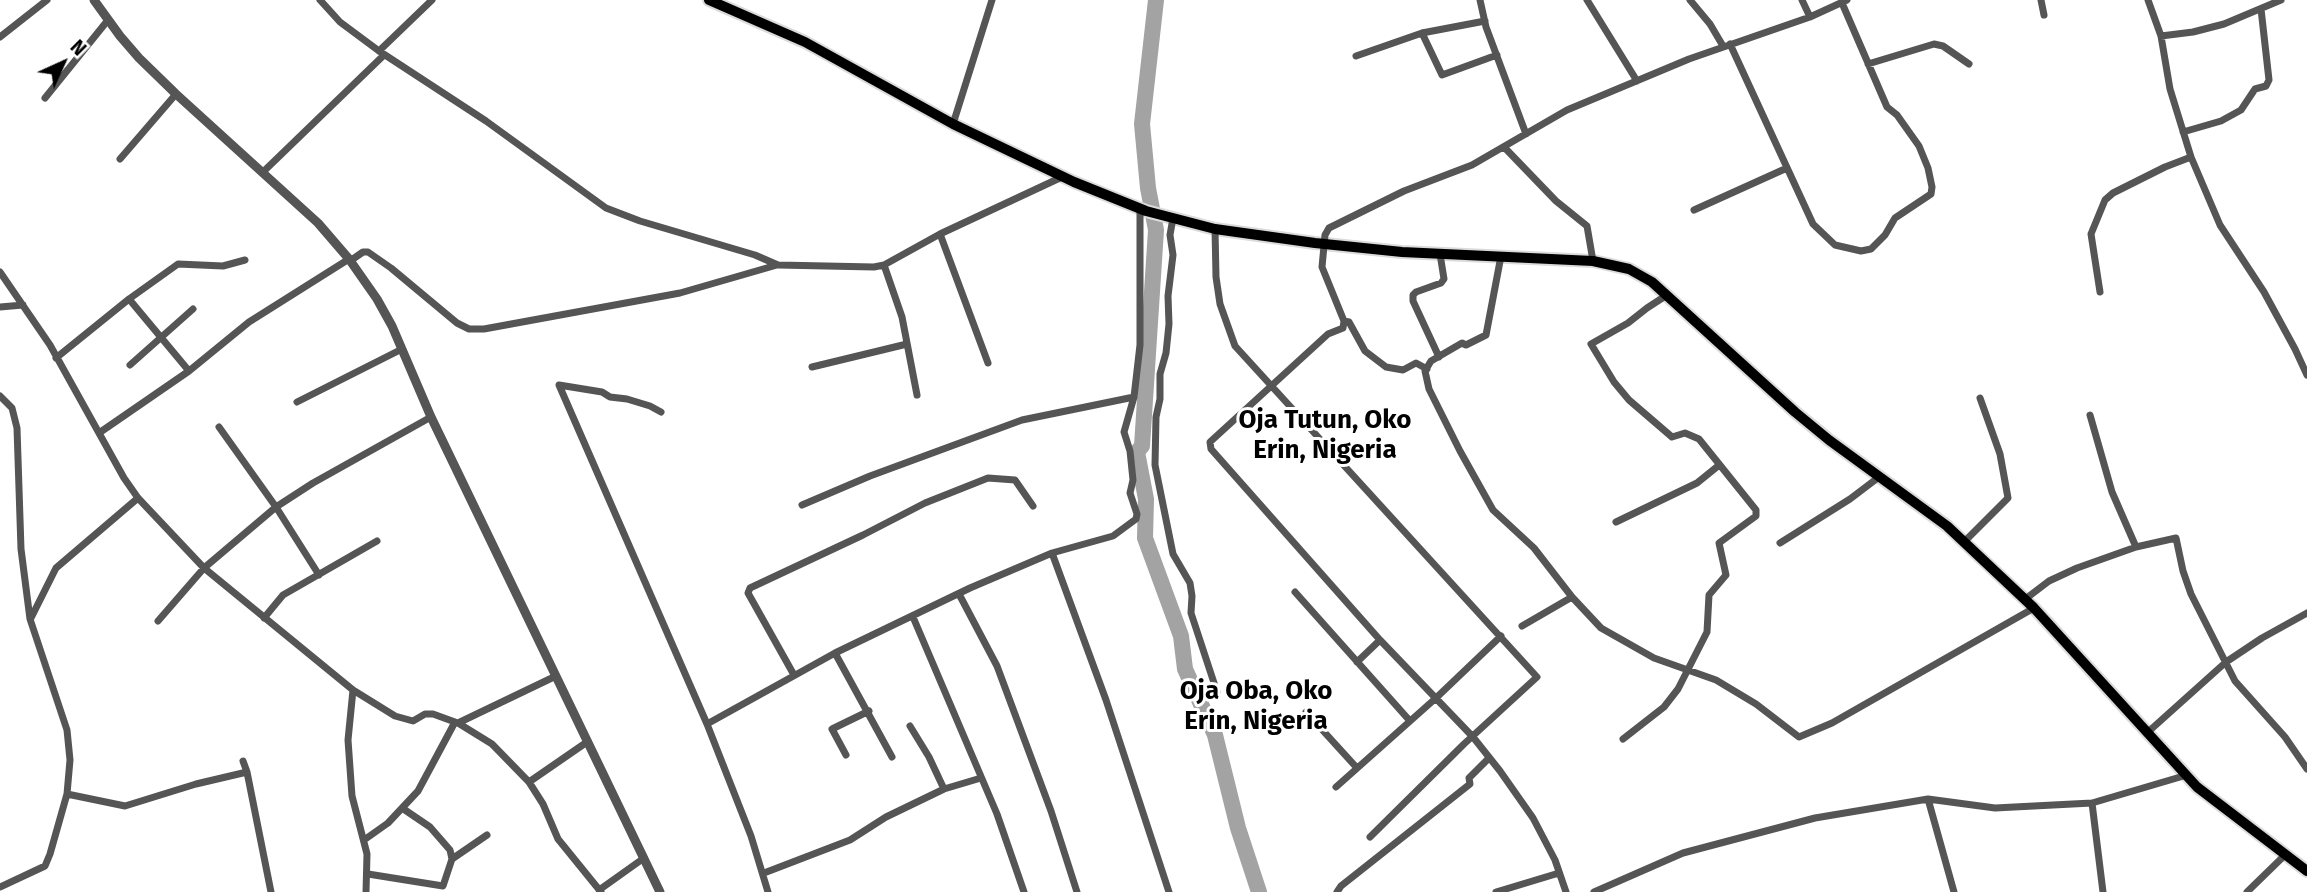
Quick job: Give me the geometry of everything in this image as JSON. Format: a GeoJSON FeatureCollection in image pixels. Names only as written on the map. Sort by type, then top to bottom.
{"type":"FeatureCollection","features":[{"type":"Feature","properties":{"kind":"main road"},"geometry":{"type":"LineString","coordinates":[[709,0],[805,42],[953,124],[1062,177],[1143,210],[1215,229],[1326,244],[1440,254],[1593,261],[1629,268],[1667,295],[1795,412],[1947,526],[2034,608],[2197,787],[2307,871]]}},
{"type":"Feature","properties":{"kind":"street"},"geometry":{"type":"LineString","coordinates":[[0,37],[47,0]]}},
{"type":"Feature","properties":{"kind":"street"},"geometry":{"type":"LineString","coordinates":[[94,0],[139,58],[318,223],[377,299],[660,892]]}},
{"type":"Feature","properties":{"kind":"street"},"geometry":{"type":"LineString","coordinates":[[320,0],[340,22],[381,53],[486,121],[606,208],[755,255],[778,265]]}},
{"type":"Feature","properties":{"kind":"street"},"geometry":{"type":"LineString","coordinates":[[263,172],[432,0]]}},
{"type":"Feature","properties":{"kind":"street"},"geometry":{"type":"LineString","coordinates":[[953,124],[992,0]]}},
{"type":"Feature","properties":{"kind":"street"},"geometry":{"type":"LineString","coordinates":[[1480,0],[1485,21],[1527,134]]}},
{"type":"Feature","properties":{"kind":"street"},"geometry":{"type":"LineString","coordinates":[[1587,0],[1637,80]]}},
{"type":"Feature","properties":{"kind":"street"},"geometry":{"type":"LineString","coordinates":[[1566,892],[1555,860],[1533,818],[1473,737],[1380,640],[1211,449],[1210,442],[1328,334],[1343,328],[1344,321],[1322,267],[1325,235],[1329,228],[1404,191],[1472,165],[1567,110],[1726,45],[1810,17],[1844,1],[1887,107],[1897,115],[1919,146],[1928,168],[1931,194],[1895,218],[1879,243],[1871,249],[1861,251],[1835,245],[1813,224],[1726,45],[1690,0]]}},
{"type":"Feature","properties":{"kind":"street"},"geometry":{"type":"LineString","coordinates":[[1802,0],[1810,17]]}},
{"type":"Feature","properties":{"kind":"street"},"geometry":{"type":"LineString","coordinates":[[2041,0],[2044,15]]}},
{"type":"Feature","properties":{"kind":"street"},"geometry":{"type":"LineString","coordinates":[[2148,0],[2161,36],[2170,89],[2191,157],[2220,225],[2264,292],[2307,375]]}},
{"type":"Feature","properties":{"kind":"street"},"geometry":{"type":"LineString","coordinates":[[2161,36],[2214,27],[2281,0]]}},
{"type":"Feature","properties":{"kind":"street"},"geometry":{"type":"LineString","coordinates":[[2183,132],[2221,121],[2241,110],[2255,89],[2266,86],[2269,80],[2261,9]]}},
{"type":"Feature","properties":{"kind":"street"},"geometry":{"type":"LineString","coordinates":[[45,98],[108,20]]}},
{"type":"Feature","properties":{"kind":"street"},"geometry":{"type":"LineString","coordinates":[[1356,56],[1422,33],[1485,21]]}},
{"type":"Feature","properties":{"kind":"street"},"geometry":{"type":"LineString","coordinates":[[1422,33],[1442,75],[1497,55]]}},
{"type":"Feature","properties":{"kind":"street"},"geometry":{"type":"LineString","coordinates":[[1868,64],[1934,44],[1942,46],[1969,64]]}},
{"type":"Feature","properties":{"kind":"street"},"geometry":{"type":"LineString","coordinates":[[120,159],[176,94]]}},
{"type":"Feature","properties":{"kind":"street"},"geometry":{"type":"LineString","coordinates":[[1504,147],[1556,201],[1587,226],[1593,261]]}},
{"type":"Feature","properties":{"kind":"street"},"geometry":{"type":"LineString","coordinates":[[2100,292],[2091,234],[2105,200],[2113,193],[2165,167],[2191,157]]}},
{"type":"Feature","properties":{"kind":"street"},"geometry":{"type":"LineString","coordinates":[[1694,210],[1787,168]]}},
{"type":"Feature","properties":{"kind":"street"},"geometry":{"type":"LineString","coordinates":[[99,433],[189,370],[249,323],[363,252],[368,252],[391,268],[457,323],[469,329],[484,330],[680,293],[778,265],[884,265],[940,234],[1062,177]]}},
{"type":"Feature","properties":{"kind":"street"},"geometry":{"type":"LineString","coordinates":[[707,724],[835,653],[1052,553],[1113,536],[1137,517],[1130,493],[1133,480],[1130,451],[1124,432],[1134,397],[1140,345],[1143,210]]}},
{"type":"Feature","properties":{"kind":"street"},"geometry":{"type":"LineString","coordinates":[[1173,218],[1170,235],[1173,254],[1168,296],[1169,324],[1166,353],[1160,374],[1155,465],[1173,554],[1190,583],[1191,613],[1217,692]]}},
{"type":"Feature","properties":{"kind":"street"},"geometry":{"type":"LineString","coordinates":[[1215,229],[1216,277],[1220,304],[1236,346],[1537,677],[1370,837]]}},
{"type":"Feature","properties":{"kind":"street"},"geometry":{"type":"LineString","coordinates":[[940,234],[988,363]]}},
{"type":"Feature","properties":{"kind":"street"},"geometry":{"type":"LineString","coordinates":[[1438,357],[1413,301],[1413,295],[1441,283],[1444,279],[1440,254]]}},
{"type":"Feature","properties":{"kind":"street"},"geometry":{"type":"LineString","coordinates":[[1501,256],[1486,335],[1466,345],[1462,343],[1431,361],[1427,369],[1429,389],[1493,510],[1534,548],[1601,628],[1654,658],[1716,680],[1756,704],[1796,736],[1803,736],[1832,723],[2034,608]]}},
{"type":"Feature","properties":{"kind":"street"},"geometry":{"type":"LineString","coordinates":[[55,358],[178,264],[223,266],[245,260]]}},
{"type":"Feature","properties":{"kind":"street"},"geometry":{"type":"LineString","coordinates":[[884,265],[902,317],[917,396]]}},
{"type":"Feature","properties":{"kind":"street"},"geometry":{"type":"LineString","coordinates":[[0,272],[50,345],[124,478],[138,498],[204,568],[353,690],[395,716],[413,721],[425,713],[456,722],[492,744],[529,782],[543,804],[558,839],[600,891],[644,858]]}},
{"type":"Feature","properties":{"kind":"street"},"geometry":{"type":"LineString","coordinates":[[1623,739],[1664,707],[1678,689],[1707,632],[1709,595],[1726,575],[1719,543],[1756,516],[1756,510],[1699,439],[1685,433],[1672,437],[1629,400],[1614,382],[1591,344],[1628,323],[1667,295]]}},
{"type":"Feature","properties":{"kind":"street"},"geometry":{"type":"LineString","coordinates":[[129,299],[189,370]]}},
{"type":"Feature","properties":{"kind":"street"},"geometry":{"type":"LineString","coordinates":[[0,307],[23,305]]}},
{"type":"Feature","properties":{"kind":"street"},"geometry":{"type":"LineString","coordinates":[[130,365],[193,309]]}},
{"type":"Feature","properties":{"kind":"street"},"geometry":{"type":"LineString","coordinates":[[1344,321],[1349,322],[1364,351],[1386,368],[1403,370],[1416,363],[1427,369]]}},
{"type":"Feature","properties":{"kind":"street"},"geometry":{"type":"LineString","coordinates":[[812,367],[907,344]]}},
{"type":"Feature","properties":{"kind":"street"},"geometry":{"type":"LineString","coordinates":[[297,402],[402,349]]}},
{"type":"Feature","properties":{"kind":"street"},"geometry":{"type":"LineString","coordinates":[[661,412],[627,399],[610,397],[602,392],[559,385],[707,724],[764,873],[768,892]]}},
{"type":"Feature","properties":{"kind":"street"},"geometry":{"type":"LineString","coordinates":[[0,396],[12,408],[17,428],[22,556],[30,619],[67,730],[70,760],[67,794],[45,866],[0,887]]}},
{"type":"Feature","properties":{"kind":"street"},"geometry":{"type":"LineString","coordinates":[[802,505],[870,476],[1021,420],[1134,397]]}},
{"type":"Feature","properties":{"kind":"street"},"geometry":{"type":"LineString","coordinates":[[1964,542],[2008,498],[2000,454],[1980,398]]}},
{"type":"Feature","properties":{"kind":"street"},"geometry":{"type":"LineString","coordinates":[[2090,415],[2112,492],[2136,547]]}},
{"type":"Feature","properties":{"kind":"street"},"geometry":{"type":"LineString","coordinates":[[158,621],[204,568],[276,506],[313,482],[431,417]]}},
{"type":"Feature","properties":{"kind":"street"},"geometry":{"type":"LineString","coordinates":[[219,428],[276,506],[319,575]]}},
{"type":"Feature","properties":{"kind":"street"},"geometry":{"type":"LineString","coordinates":[[1616,522],[1697,483],[1718,466]]}},
{"type":"Feature","properties":{"kind":"street"},"geometry":{"type":"LineString","coordinates":[[1780,543],[1850,499],[1879,477]]}},
{"type":"Feature","properties":{"kind":"street"},"geometry":{"type":"LineString","coordinates":[[794,675],[748,593],[750,588],[863,536],[925,503],[988,478],[1015,481],[1033,506]]}},
{"type":"Feature","properties":{"kind":"street"},"geometry":{"type":"LineString","coordinates":[[30,619],[56,568],[138,498]]}},
{"type":"Feature","properties":{"kind":"street"},"geometry":{"type":"LineString","coordinates":[[2024,600],[2049,581],[2077,568],[2136,547],[2176,538],[2190,594],[2241,689],[2285,737],[2307,769]]}},
{"type":"Feature","properties":{"kind":"street"},"geometry":{"type":"LineString","coordinates":[[264,618],[284,595],[377,541]]}},
{"type":"Feature","properties":{"kind":"street"},"geometry":{"type":"LineString","coordinates":[[1052,553],[1106,700],[1169,892]]}},
{"type":"Feature","properties":{"kind":"street"},"geometry":{"type":"LineString","coordinates":[[1295,592],[1410,721]]}},
{"type":"Feature","properties":{"kind":"street"},"geometry":{"type":"LineString","coordinates":[[959,594],[997,666],[1051,811],[1077,892]]}},
{"type":"Feature","properties":{"kind":"street"},"geometry":{"type":"LineString","coordinates":[[1522,626],[1573,597]]}},
{"type":"Feature","properties":{"kind":"street"},"geometry":{"type":"LineString","coordinates":[[2148,732],[2226,662],[2307,613]]}},
{"type":"Feature","properties":{"kind":"street"},"geometry":{"type":"LineString","coordinates":[[913,617],[997,814],[1024,892]]}},
{"type":"Feature","properties":{"kind":"street"},"geometry":{"type":"LineString","coordinates":[[1336,787],[1501,636]]}},
{"type":"Feature","properties":{"kind":"street"},"geometry":{"type":"LineString","coordinates":[[1357,662],[1380,640]]}},
{"type":"Feature","properties":{"kind":"street"},"geometry":{"type":"LineString","coordinates":[[835,653],[869,710],[892,757]]}},
{"type":"Feature","properties":{"kind":"street"},"geometry":{"type":"LineString","coordinates":[[364,840],[388,823],[418,791],[456,722],[556,676]]}},
{"type":"Feature","properties":{"kind":"street"},"geometry":{"type":"LineString","coordinates":[[353,690],[348,740],[352,796],[364,840],[368,874],[366,892]]}},
{"type":"Feature","properties":{"kind":"street"},"geometry":{"type":"LineString","coordinates":[[846,755],[832,729],[869,710]]}},
{"type":"Feature","properties":{"kind":"street"},"geometry":{"type":"LineString","coordinates":[[1306,712],[1357,768]]}},
{"type":"Feature","properties":{"kind":"street"},"geometry":{"type":"LineString","coordinates":[[910,726],[944,789]]}},
{"type":"Feature","properties":{"kind":"street"},"geometry":{"type":"LineString","coordinates":[[529,782],[587,742]]}},
{"type":"Feature","properties":{"kind":"street"},"geometry":{"type":"LineString","coordinates":[[1337,892],[1341,886],[1470,784],[1469,778],[1489,758]]}},
{"type":"Feature","properties":{"kind":"street"},"geometry":{"type":"LineString","coordinates":[[243,761],[271,892]]}},
{"type":"Feature","properties":{"kind":"street"},"geometry":{"type":"LineString","coordinates":[[67,794],[125,806],[196,784],[247,772]]}},
{"type":"Feature","properties":{"kind":"street"},"geometry":{"type":"LineString","coordinates":[[1594,892],[1683,853],[1815,818],[1928,799],[1995,808],[2092,803],[2187,775]]}},
{"type":"Feature","properties":{"kind":"street"},"geometry":{"type":"LineString","coordinates":[[764,873],[850,839],[886,817],[944,789],[981,778]]}},
{"type":"Feature","properties":{"kind":"street"},"geometry":{"type":"LineString","coordinates":[[1928,799],[1954,892]]}},
{"type":"Feature","properties":{"kind":"street"},"geometry":{"type":"LineString","coordinates":[[2092,803],[2103,892]]}},
{"type":"Feature","properties":{"kind":"street"},"geometry":{"type":"LineString","coordinates":[[368,874],[443,886],[452,859],[450,850],[430,827],[402,808]]}},
{"type":"Feature","properties":{"kind":"street"},"geometry":{"type":"LineString","coordinates":[[452,859],[487,835]]}},
{"type":"Feature","properties":{"kind":"street"},"geometry":{"type":"LineString","coordinates":[[2247,892],[2286,854]]}},
{"type":"Feature","properties":{"kind":"street"},"geometry":{"type":"LineString","coordinates":[[1496,892],[1559,873]]}},
{"type":"Feature","properties":{"kind":"waterway"},"geometry":{"type":"LineString","coordinates":[[1156,0],[1142,124],[1148,188],[1156,230],[1142,446],[1137,452],[1146,499],[1145,538],[1181,636],[1185,669],[1215,735],[1238,828],[1259,892]]}},
{"type":"Feature","properties":{"kind":"district","name":"Oja Tutun, Oko Erin, Nigeria"},"geometry":{"type":"Point","coordinates":[1325,436]}},
{"type":"Feature","properties":{"kind":"district","name":"Oja Oba, Oko Erin, Nigeria"},"geometry":{"type":"Point","coordinates":[1256,707]}}]}
